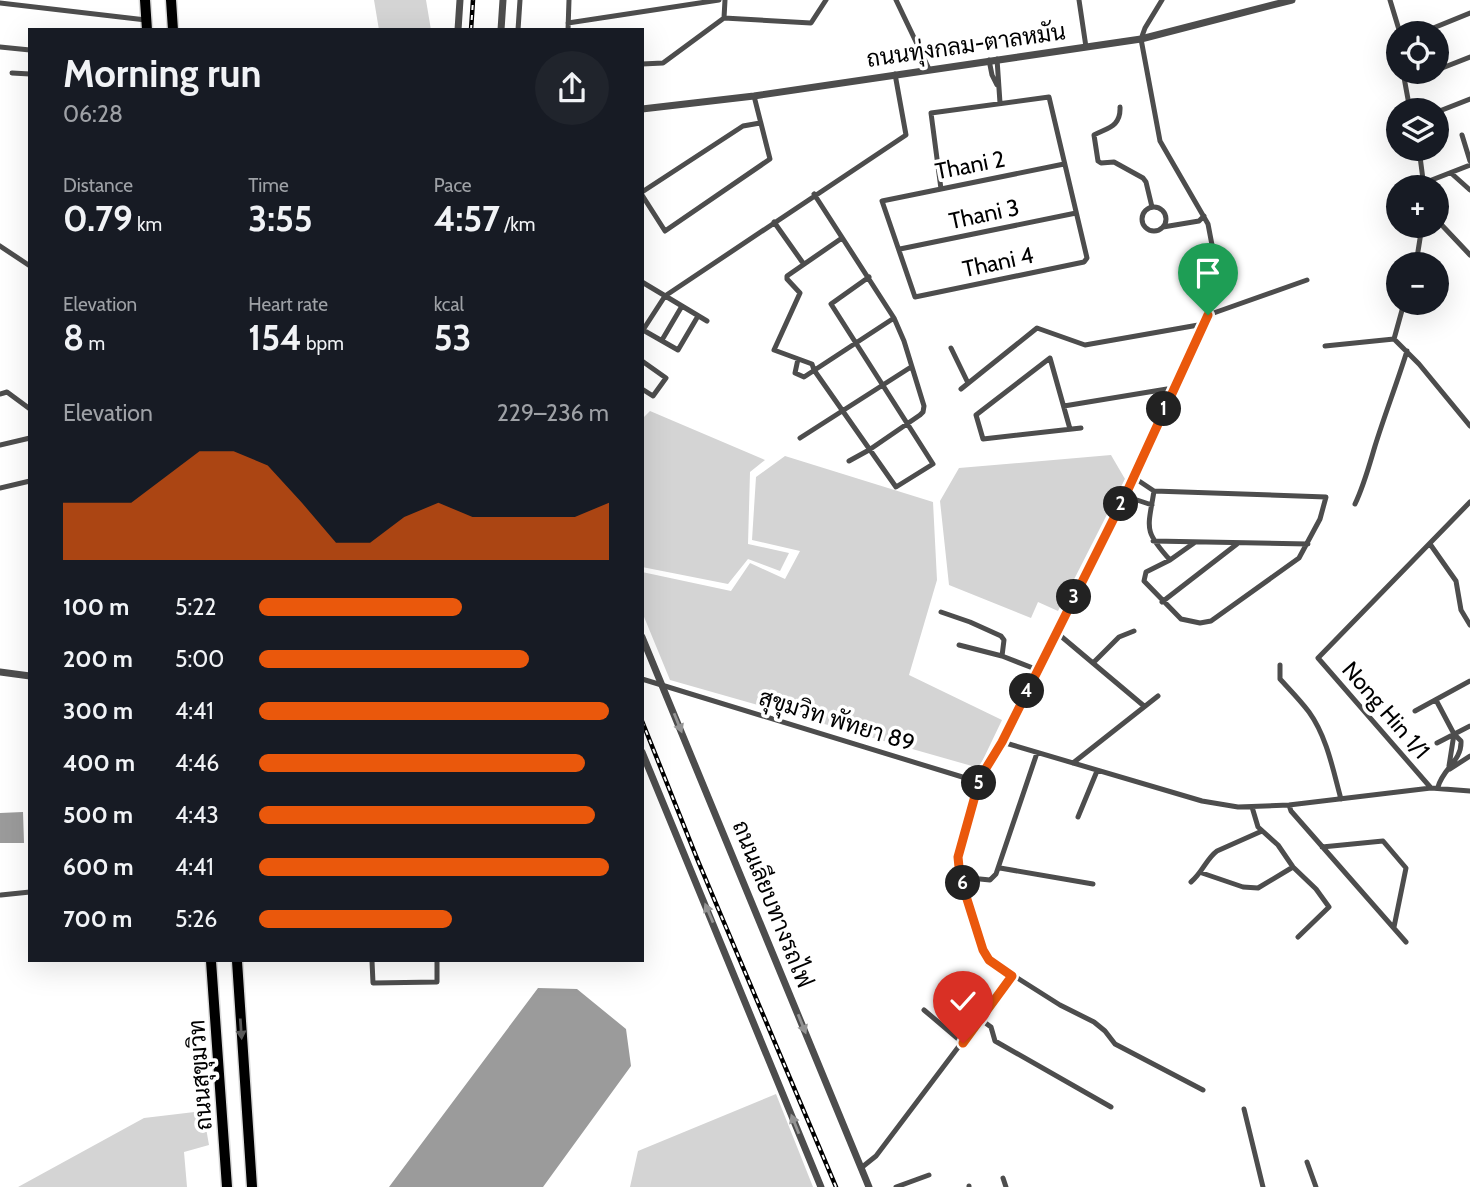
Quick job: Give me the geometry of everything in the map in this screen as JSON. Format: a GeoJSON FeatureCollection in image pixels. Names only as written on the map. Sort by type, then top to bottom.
{"type":"FeatureCollection","features":[{"type":"Feature","properties":{"kind":"highway"},"geometry":{"type":"LineString","coordinates":[[145,0],[147,25]]}},
{"type":"Feature","properties":{"kind":"highway"},"geometry":{"type":"LineString","coordinates":[[171,0],[173,28]]}},
{"type":"Feature","properties":{"kind":"highway","name":"ถนนสุขุมวิท"},"geometry":{"type":"LineString","coordinates":[[211,962],[227,1187]]}},
{"type":"Feature","properties":{"kind":"highway","name":"ถนนสุขุมวิท"},"geometry":{"type":"LineString","coordinates":[[237,962],[252,1187]]}},
{"type":"Feature","properties":{"kind":"street"},"geometry":{"type":"LineString","coordinates":[[458,28],[460,0]]}},
{"type":"Feature","properties":{"kind":"street"},"geometry":{"type":"LineString","coordinates":[[501,28],[503,0]]}},
{"type":"Feature","properties":{"kind":"street"},"geometry":{"type":"LineString","coordinates":[[518,28],[520,0]]}},
{"type":"Feature","properties":{"kind":"street"},"geometry":{"type":"LineString","coordinates":[[569,0],[568,27],[719,0]]}},
{"type":"Feature","properties":{"kind":"street"},"geometry":{"type":"LineString","coordinates":[[724,18],[725,0]]}},
{"type":"Feature","properties":{"kind":"street"},"geometry":{"type":"LineString","coordinates":[[644,64],[663,63],[724,18],[811,23],[826,0]]}},
{"type":"Feature","properties":{"kind":"street"},"geometry":{"type":"LineString","coordinates":[[896,0],[929,69]]}},
{"type":"Feature","properties":{"kind":"street"},"geometry":{"type":"LineString","coordinates":[[1079,0],[1086,47]]}},
{"type":"Feature","properties":{"kind":"street"},"geometry":{"type":"LineString","coordinates":[[1162,0],[1141,39],[1160,141],[1204,216],[1210,234],[1212,258],[1208,315],[1125,496],[1002,742],[980,778],[959,847],[958,866],[983,950],[989,960],[1094,1022],[1115,1044],[1203,1090]]}},
{"type":"Feature","properties":{"kind":"street","name":"ถนนทุ่งกลม-ตาลหมัน"},"geometry":{"type":"LineString","coordinates":[[644,109],[754,96],[1141,39],[1292,0]]}},
{"type":"Feature","properties":{"kind":"street"},"geometry":{"type":"LineString","coordinates":[[1390,0],[1396,21]]}},
{"type":"Feature","properties":{"kind":"street"},"geometry":{"type":"LineString","coordinates":[[0,3],[147,25]]}},
{"type":"Feature","properties":{"kind":"street"},"geometry":{"type":"LineString","coordinates":[[1449,22],[1470,13]]}},
{"type":"Feature","properties":{"kind":"street"},"geometry":{"type":"LineString","coordinates":[[0,47],[28,50]]}},
{"type":"Feature","properties":{"kind":"street"},"geometry":{"type":"LineString","coordinates":[[1449,65],[1470,57]]}},
{"type":"Feature","properties":{"kind":"street"},"geometry":{"type":"LineString","coordinates":[[993,60],[999,75],[1000,103]]}},
{"type":"Feature","properties":{"kind":"street"},"geometry":{"type":"LineString","coordinates":[[12,73],[28,74]]}},
{"type":"Feature","properties":{"kind":"street"},"geometry":{"type":"LineString","coordinates":[[644,329],[666,296],[814,194],[906,135],[895,74]]}},
{"type":"Feature","properties":{"kind":"street"},"geometry":{"type":"LineString","coordinates":[[644,197],[665,231],[770,159],[754,96]]}},
{"type":"Feature","properties":{"kind":"street"},"geometry":{"type":"LineString","coordinates":[[941,189],[931,113],[1049,97],[1076,213]]}},
{"type":"Feature","properties":{"kind":"street"},"geometry":{"type":"LineString","coordinates":[[1449,107],[1470,99]]}},
{"type":"Feature","properties":{"kind":"street"},"geometry":{"type":"LineString","coordinates":[[1120,107],[1112,127],[1094,135],[1098,160],[1101,163],[1114,162],[1143,178],[1152,207]]}},
{"type":"Feature","properties":{"kind":"street"},"geometry":{"type":"LineString","coordinates":[[644,193],[743,126],[760,123]]}},
{"type":"Feature","properties":{"kind":"street"},"geometry":{"type":"LineString","coordinates":[[1446,175],[1469,165],[1462,135]]}},
{"type":"Feature","properties":{"kind":"street","name":"Thani 2"},"geometry":{"type":"LineString","coordinates":[[900,249],[882,201],[1065,164]]}},
{"type":"Feature","properties":{"kind":"street"},"geometry":{"type":"LineString","coordinates":[[1451,173],[1470,190]]}},
{"type":"Feature","properties":{"kind":"street"},"geometry":{"type":"LineString","coordinates":[[814,194],[894,318],[924,409],[908,424],[849,461]]}},
{"type":"Feature","properties":{"kind":"street"},"geometry":{"type":"LineString","coordinates":[[1163,227],[1164,213],[1161,209],[1152,207],[1144,212],[1143,225],[1150,230],[1199,221],[1204,216]]}},
{"type":"Feature","properties":{"kind":"street","name":"Thani 3"},"geometry":{"type":"LineString","coordinates":[[900,249],[1076,213]]}},
{"type":"Feature","properties":{"kind":"street","name":"Thani 4"},"geometry":{"type":"LineString","coordinates":[[900,249],[915,297],[1084,262],[1087,258],[1076,213]]}},
{"type":"Feature","properties":{"kind":"street"},"geometry":{"type":"LineString","coordinates":[[774,222],[803,263]]}},
{"type":"Feature","properties":{"kind":"street"},"geometry":{"type":"LineString","coordinates":[[1449,233],[1470,256]]}},
{"type":"Feature","properties":{"kind":"street"},"geometry":{"type":"LineString","coordinates":[[842,238],[787,276],[786,279],[800,293],[774,350],[812,364],[896,487],[933,464],[831,304],[869,277]]}},
{"type":"Feature","properties":{"kind":"street"},"geometry":{"type":"LineString","coordinates":[[0,246],[28,264]]}},
{"type":"Feature","properties":{"kind":"street"},"geometry":{"type":"LineString","coordinates":[[1208,315],[1307,280]]}},
{"type":"Feature","properties":{"kind":"street"},"geometry":{"type":"LineString","coordinates":[[644,283],[707,321]]}},
{"type":"Feature","properties":{"kind":"street"},"geometry":{"type":"LineString","coordinates":[[662,340],[682,306]]}},
{"type":"Feature","properties":{"kind":"street"},"geometry":{"type":"LineString","coordinates":[[1394,339],[1401,315]]}},
{"type":"Feature","properties":{"kind":"street"},"geometry":{"type":"LineString","coordinates":[[644,331],[678,350],[698,316]]}},
{"type":"Feature","properties":{"kind":"street"},"geometry":{"type":"LineString","coordinates":[[798,359],[795,373],[804,377],[894,318]]}},
{"type":"Feature","properties":{"kind":"street"},"geometry":{"type":"LineString","coordinates":[[961,389],[1037,328],[1085,345],[1205,324]]}},
{"type":"Feature","properties":{"kind":"street"},"geometry":{"type":"LineString","coordinates":[[1325,346],[1394,339],[1470,426]]}},
{"type":"Feature","properties":{"kind":"street"},"geometry":{"type":"LineString","coordinates":[[951,348],[968,383]]}},
{"type":"Feature","properties":{"kind":"street"},"geometry":{"type":"LineString","coordinates":[[998,348],[1002,356]]}},
{"type":"Feature","properties":{"kind":"street"},"geometry":{"type":"LineString","coordinates":[[1355,504],[1364,485],[1407,351]]}},
{"type":"Feature","properties":{"kind":"street"},"geometry":{"type":"LineString","coordinates":[[1070,429],[1050,358],[976,415],[983,439],[1082,428]]}},
{"type":"Feature","properties":{"kind":"street"},"geometry":{"type":"LineString","coordinates":[[644,363],[666,378],[653,396],[644,390]]}},
{"type":"Feature","properties":{"kind":"street"},"geometry":{"type":"LineString","coordinates":[[800,438],[911,367]]}},
{"type":"Feature","properties":{"kind":"street"},"geometry":{"type":"LineString","coordinates":[[1064,405],[1167,389],[1173,391]]}},
{"type":"Feature","properties":{"kind":"street"},"geometry":{"type":"LineString","coordinates":[[0,394],[7,392],[28,408]]}},
{"type":"Feature","properties":{"kind":"street"},"geometry":{"type":"LineString","coordinates":[[0,445],[28,438]]}},
{"type":"Feature","properties":{"kind":"street"},"geometry":{"type":"LineString","coordinates":[[1133,477],[1154,491],[1326,497],[1320,519],[1299,558],[1211,621],[1200,623],[1181,619],[1144,582],[1146,572],[1170,560],[1194,543]]}},
{"type":"Feature","properties":{"kind":"street"},"geometry":{"type":"LineString","coordinates":[[0,488],[28,481]]}},
{"type":"Feature","properties":{"kind":"street"},"geometry":{"type":"LineString","coordinates":[[1154,491],[1149,532],[1153,541],[1170,560]]}},
{"type":"Feature","properties":{"kind":"street"},"geometry":{"type":"LineString","coordinates":[[1125,496],[1152,505]]}},
{"type":"Feature","properties":{"kind":"street"},"geometry":{"type":"LineString","coordinates":[[1470,502],[1430,544],[1456,581],[1461,610],[1470,625]]}},
{"type":"Feature","properties":{"kind":"street"},"geometry":{"type":"LineString","coordinates":[[1153,541],[1308,544]]}},
{"type":"Feature","properties":{"kind":"street"},"geometry":{"type":"LineString","coordinates":[[1162,602],[1239,543]]}},
{"type":"Feature","properties":{"kind":"street","name":"Nong Hin 1/1"},"geometry":{"type":"LineString","coordinates":[[1430,544],[1318,658],[1434,788]]}},
{"type":"Feature","properties":{"kind":"street"},"geometry":{"type":"LineString","coordinates":[[941,612],[1002,636],[1002,656]]}},
{"type":"Feature","properties":{"kind":"street"},"geometry":{"type":"LineString","coordinates":[[1093,663],[1119,637],[1134,631]]}},
{"type":"Feature","properties":{"kind":"street"},"geometry":{"type":"LineString","coordinates":[[1056,632],[1144,706]]}},
{"type":"Feature","properties":{"kind":"street","name":"ถนนเลียบทางรถไฟ"},"geometry":{"type":"LineString","coordinates":[[644,642],[869,1187]]}},
{"type":"Feature","properties":{"kind":"street"},"geometry":{"type":"LineString","coordinates":[[959,645],[1002,656],[1038,670]]}},
{"type":"Feature","properties":{"kind":"street"},"geometry":{"type":"LineString","coordinates":[[1280,665],[1280,678],[1308,712],[1320,733],[1341,799]]}},
{"type":"Feature","properties":{"kind":"street"},"geometry":{"type":"LineString","coordinates":[[0,673],[28,676]]}},
{"type":"Feature","properties":{"kind":"street","name":"สุขุมวิท พัทยา 89"},"geometry":{"type":"LineString","coordinates":[[644,680],[969,779],[980,778]]}},
{"type":"Feature","properties":{"kind":"street"},"geometry":{"type":"LineString","coordinates":[[1415,711],[1470,681]]}},
{"type":"Feature","properties":{"kind":"street"},"geometry":{"type":"LineString","coordinates":[[1073,764],[1158,696]]}},
{"type":"Feature","properties":{"kind":"street"},"geometry":{"type":"LineString","coordinates":[[1434,788],[1452,756],[1454,734],[1436,700]]}},
{"type":"Feature","properties":{"kind":"street"},"geometry":{"type":"LineString","coordinates":[[1437,743],[1470,726]]}},
{"type":"Feature","properties":{"kind":"street"},"geometry":{"type":"LineString","coordinates":[[1002,742],[1202,801],[1252,807],[1434,788],[1470,791]]}},
{"type":"Feature","properties":{"kind":"street"},"geometry":{"type":"LineString","coordinates":[[960,877],[990,880],[1000,868],[1037,753]]}},
{"type":"Feature","properties":{"kind":"street"},"geometry":{"type":"LineString","coordinates":[[1446,770],[1470,755]]}},
{"type":"Feature","properties":{"kind":"street"},"geometry":{"type":"LineString","coordinates":[[644,757],[821,1187]]}},
{"type":"Feature","properties":{"kind":"street"},"geometry":{"type":"LineString","coordinates":[[1078,817],[1097,771]]}},
{"type":"Feature","properties":{"kind":"street"},"geometry":{"type":"LineString","coordinates":[[1289,805],[1291,811],[1406,942]]}},
{"type":"Feature","properties":{"kind":"street"},"geometry":{"type":"LineString","coordinates":[[1252,807],[1258,827],[1278,845],[1293,867],[1316,889],[1329,909],[1298,937]]}},
{"type":"Feature","properties":{"kind":"street"},"geometry":{"type":"LineString","coordinates":[[1191,881],[1202,873],[1217,851],[1262,831]]}},
{"type":"Feature","properties":{"kind":"street"},"geometry":{"type":"LineString","coordinates":[[1322,847],[1383,841],[1406,868],[1394,927]]}},
{"type":"Feature","properties":{"kind":"street"},"geometry":{"type":"LineString","coordinates":[[1202,873],[1243,887],[1258,888],[1293,867]]}},
{"type":"Feature","properties":{"kind":"street"},"geometry":{"type":"LineString","coordinates":[[1000,868],[1093,884]]}},
{"type":"Feature","properties":{"kind":"street"},"geometry":{"type":"LineString","coordinates":[[1,895],[28,892]]}},
{"type":"Feature","properties":{"kind":"street"},"geometry":{"type":"LineString","coordinates":[[372,962],[373,982],[438,982],[437,962]]}},
{"type":"Feature","properties":{"kind":"street"},"geometry":{"type":"LineString","coordinates":[[861,1168],[876,1156],[1012,976]]}},
{"type":"Feature","properties":{"kind":"street"},"geometry":{"type":"LineString","coordinates":[[924,1010],[963,1043]]}},
{"type":"Feature","properties":{"kind":"street"},"geometry":{"type":"LineString","coordinates":[[980,1019],[991,1027],[995,1041],[1111,1107]]}},
{"type":"Feature","properties":{"kind":"street"},"geometry":{"type":"LineString","coordinates":[[1244,1108],[1263,1187]]}},
{"type":"Feature","properties":{"kind":"street"},"geometry":{"type":"LineString","coordinates":[[1307,1162],[1316,1187]]}},
{"type":"Feature","properties":{"kind":"street"},"geometry":{"type":"LineString","coordinates":[[895,1187],[929,1175]]}},
{"type":"Feature","properties":{"kind":"street"},"geometry":{"type":"LineString","coordinates":[[1003,1178],[1006,1187]]}},
{"type":"Feature","properties":{"kind":"shaded area"},"geometry":{"type":"Polygon","coordinates":[[[374,0],[426,0],[431,28],[379,28],[374,0]]]}},
{"type":"Feature","properties":{"kind":"shaded area"},"geometry":{"type":"Polygon","coordinates":[[[650,411],[765,460],[750,472],[748,544],[789,553],[780,571],[748,559],[728,584],[644,567],[644,417],[650,411]]]}},
{"type":"Feature","properties":{"kind":"shaded area"},"geometry":{"type":"Polygon","coordinates":[[[1111,455],[1125,479],[1058,611],[1038,602],[1031,618],[949,585],[940,501],[959,468],[1111,455]]]}},
{"type":"Feature","properties":{"kind":"shaded area"},"geometry":{"type":"Polygon","coordinates":[[[785,456],[933,502],[937,580],[909,675],[1002,720],[979,768],[670,680],[644,617],[644,572],[731,591],[750,563],[785,579],[800,551],[752,540],[756,477],[785,456]]]}},
{"type":"Feature","properties":{"kind":"shaded area"},"geometry":{"type":"Polygon","coordinates":[[[23,812],[24,843],[0,843],[0,813],[23,812]]]}},
{"type":"Feature","properties":{"kind":"shaded area"},"geometry":{"type":"Polygon","coordinates":[[[538,988],[577,989],[626,1029],[631,1066],[543,1187],[389,1187],[538,988]]]}},
{"type":"Feature","properties":{"kind":"shaded area"},"geometry":{"type":"Polygon","coordinates":[[[776,1094],[813,1187],[630,1187],[638,1151],[776,1094]]]}},
{"type":"Feature","properties":{"kind":"shaded area"},"geometry":{"type":"Polygon","coordinates":[[[203,1111],[209,1145],[184,1152],[187,1187],[18,1187],[144,1118],[203,1111]]]}},
{"type":"Feature","properties":{"kind":"railway"},"geometry":{"type":"LineString","coordinates":[[471,28],[473,0]]}},
{"type":"Feature","properties":{"kind":"railway"},"geometry":{"type":"LineString","coordinates":[[644,726],[836,1187]]}},
{"type":"Feature","properties":{"kind":"route"},"geometry":{"type":"LineString","coordinates":[[963,1043],[1012,976],[989,960],[983,950],[958,866],[959,847],[980,778],[1002,742],[1125,496],[1208,315]]}}]}
